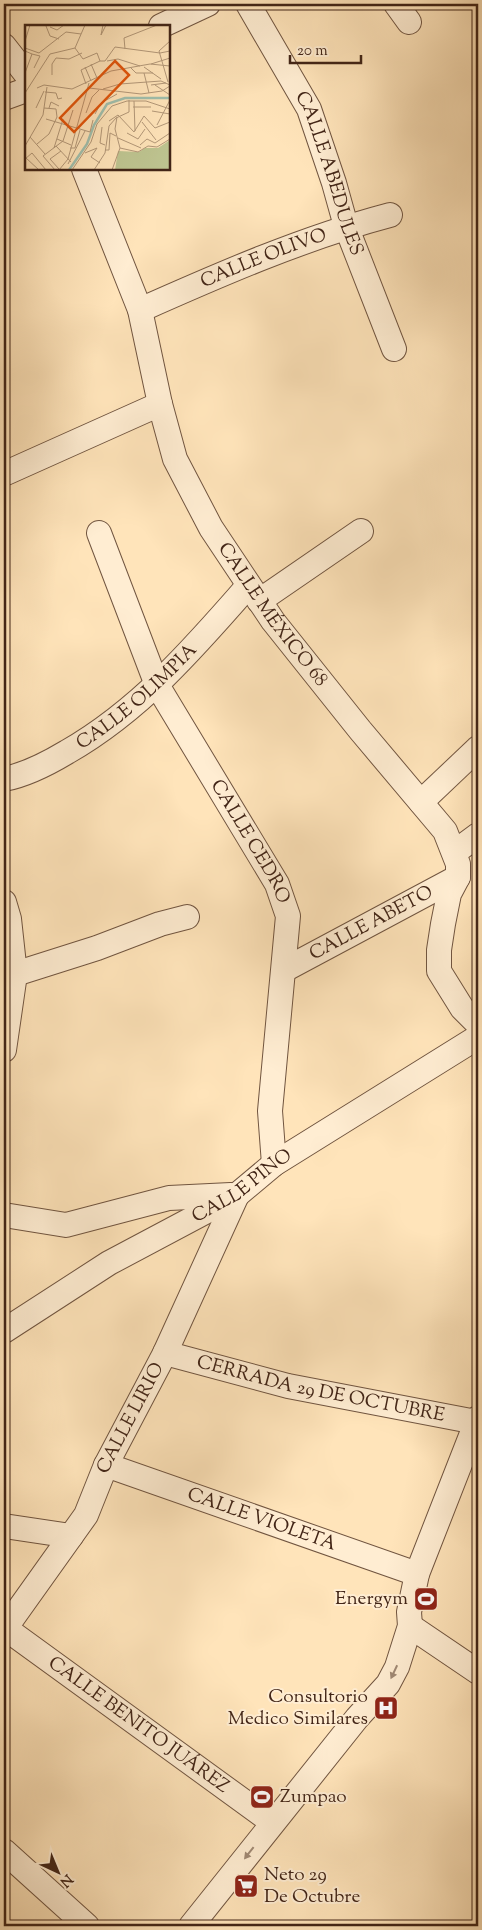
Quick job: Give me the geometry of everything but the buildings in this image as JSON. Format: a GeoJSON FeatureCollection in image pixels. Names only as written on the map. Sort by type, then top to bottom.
{"type":"FeatureCollection","features":[{"type":"Feature","properties":{"kind":"street"},"geometry":{"type":"LineString","coordinates":[[163,25],[208,4]]}},
{"type":"Feature","properties":{"kind":"street","name":"CALLE ABEDULES"},"geometry":{"type":"LineString","coordinates":[[248,4],[309,110],[334,183],[346,226],[394,349]]}},
{"type":"Feature","properties":{"kind":"street"},"geometry":{"type":"LineString","coordinates":[[4,46],[25,73]]}},
{"type":"Feature","properties":{"kind":"street"},"geometry":{"type":"LineString","coordinates":[[4,98],[25,90]]}},
{"type":"Feature","properties":{"kind":"street","name":"CALLE MÉXICO 68"},"geometry":{"type":"LineString","coordinates":[[84,170],[140,310],[160,404],[175,459],[211,528],[254,594],[304,661],[445,831],[455,852],[458,864],[458,877]]}},
{"type":"Feature","properties":{"kind":"street","name":"CALLE OLIVO"},"geometry":{"type":"LineString","coordinates":[[140,310],[244,265],[346,226],[390,215]]}},
{"type":"Feature","properties":{"kind":"street"},"geometry":{"type":"LineString","coordinates":[[6,473],[160,404]]}},
{"type":"Feature","properties":{"kind":"street","name":"CALLE OLIMPIA"},"geometry":{"type":"LineString","coordinates":[[4,779],[42,767],[90,739],[157,685],[208,633],[254,594],[361,531]]}},
{"type":"Feature","properties":{"kind":"street","name":"CALLE CEDRO"},"geometry":{"type":"LineString","coordinates":[[99,533],[157,685],[277,884],[288,916],[270,1111],[274,1164]]}},
{"type":"Feature","properties":{"kind":"street"},"geometry":{"type":"LineString","coordinates":[[421,802],[478,748]]}},
{"type":"Feature","properties":{"kind":"street"},"geometry":{"type":"LineString","coordinates":[[455,852],[478,835]]}},
{"type":"Feature","properties":{"kind":"street"},"geometry":{"type":"LineString","coordinates":[[458,877],[449,894],[439,950],[439,970],[462,1008],[478,1024]]}},
{"type":"Feature","properties":{"kind":"street","name":"CALLE ABETO"},"geometry":{"type":"LineString","coordinates":[[284,970],[458,877]]}},
{"type":"Feature","properties":{"kind":"street"},"geometry":{"type":"LineString","coordinates":[[4,902],[9,919],[15,974],[4,1050]]}},
{"type":"Feature","properties":{"kind":"street"},"geometry":{"type":"LineString","coordinates":[[15,974],[97,948],[160,924],[187,917]]}},
{"type":"Feature","properties":{"kind":"street","name":"CALLE PINO"},"geometry":{"type":"LineString","coordinates":[[4,1331],[109,1264],[237,1195],[274,1164],[478,1037]]}},
{"type":"Feature","properties":{"kind":"street"},"geometry":{"type":"LineString","coordinates":[[4,1215],[66,1225],[169,1198],[237,1195]]}},
{"type":"Feature","properties":{"kind":"street","name":"CALLE LIRIO"},"geometry":{"type":"LineString","coordinates":[[5,1629],[86,1516],[106,1465],[165,1353],[237,1195]]}},
{"type":"Feature","properties":{"kind":"street","name":"CERRADA 29 DE OCTUBRE"},"geometry":{"type":"LineString","coordinates":[[165,1353],[288,1386],[477,1420]]}},
{"type":"Feature","properties":{"kind":"street"},"geometry":{"type":"LineString","coordinates":[[191,1926],[272,1822],[357,1718],[388,1684],[410,1626],[409,1612],[417,1574],[477,1420]]}},
{"type":"Feature","properties":{"kind":"street","name":"CALLE VIOLETA"},"geometry":{"type":"LineString","coordinates":[[106,1465],[417,1574]]}},
{"type":"Feature","properties":{"kind":"street"},"geometry":{"type":"LineString","coordinates":[[4,1526],[71,1536]]}},
{"type":"Feature","properties":{"kind":"street"},"geometry":{"type":"LineString","coordinates":[[410,1626],[478,1672]]}},
{"type":"Feature","properties":{"kind":"street","name":"CALLE BENITO JUÁREZ"},"geometry":{"type":"LineString","coordinates":[[5,1629],[272,1822]]}},
{"type":"Feature","properties":{"kind":"street"},"geometry":{"type":"LineString","coordinates":[[4,1851],[87,1926]]}},
{"type":"Feature","properties":{"kind":"place","name":"Energym"},"geometry":{"type":"Point","coordinates":[426,1599]}},
{"type":"Feature","properties":{"kind":"place","name":"Consultorio Medico Similares"},"geometry":{"type":"Point","coordinates":[386,1708]}},
{"type":"Feature","properties":{"kind":"place","name":"Zumpao"},"geometry":{"type":"Point","coordinates":[262,1797]}},
{"type":"Feature","properties":{"kind":"place","name":"Neto 29 De Octubre"},"geometry":{"type":"Point","coordinates":[246,1886]}}]}
